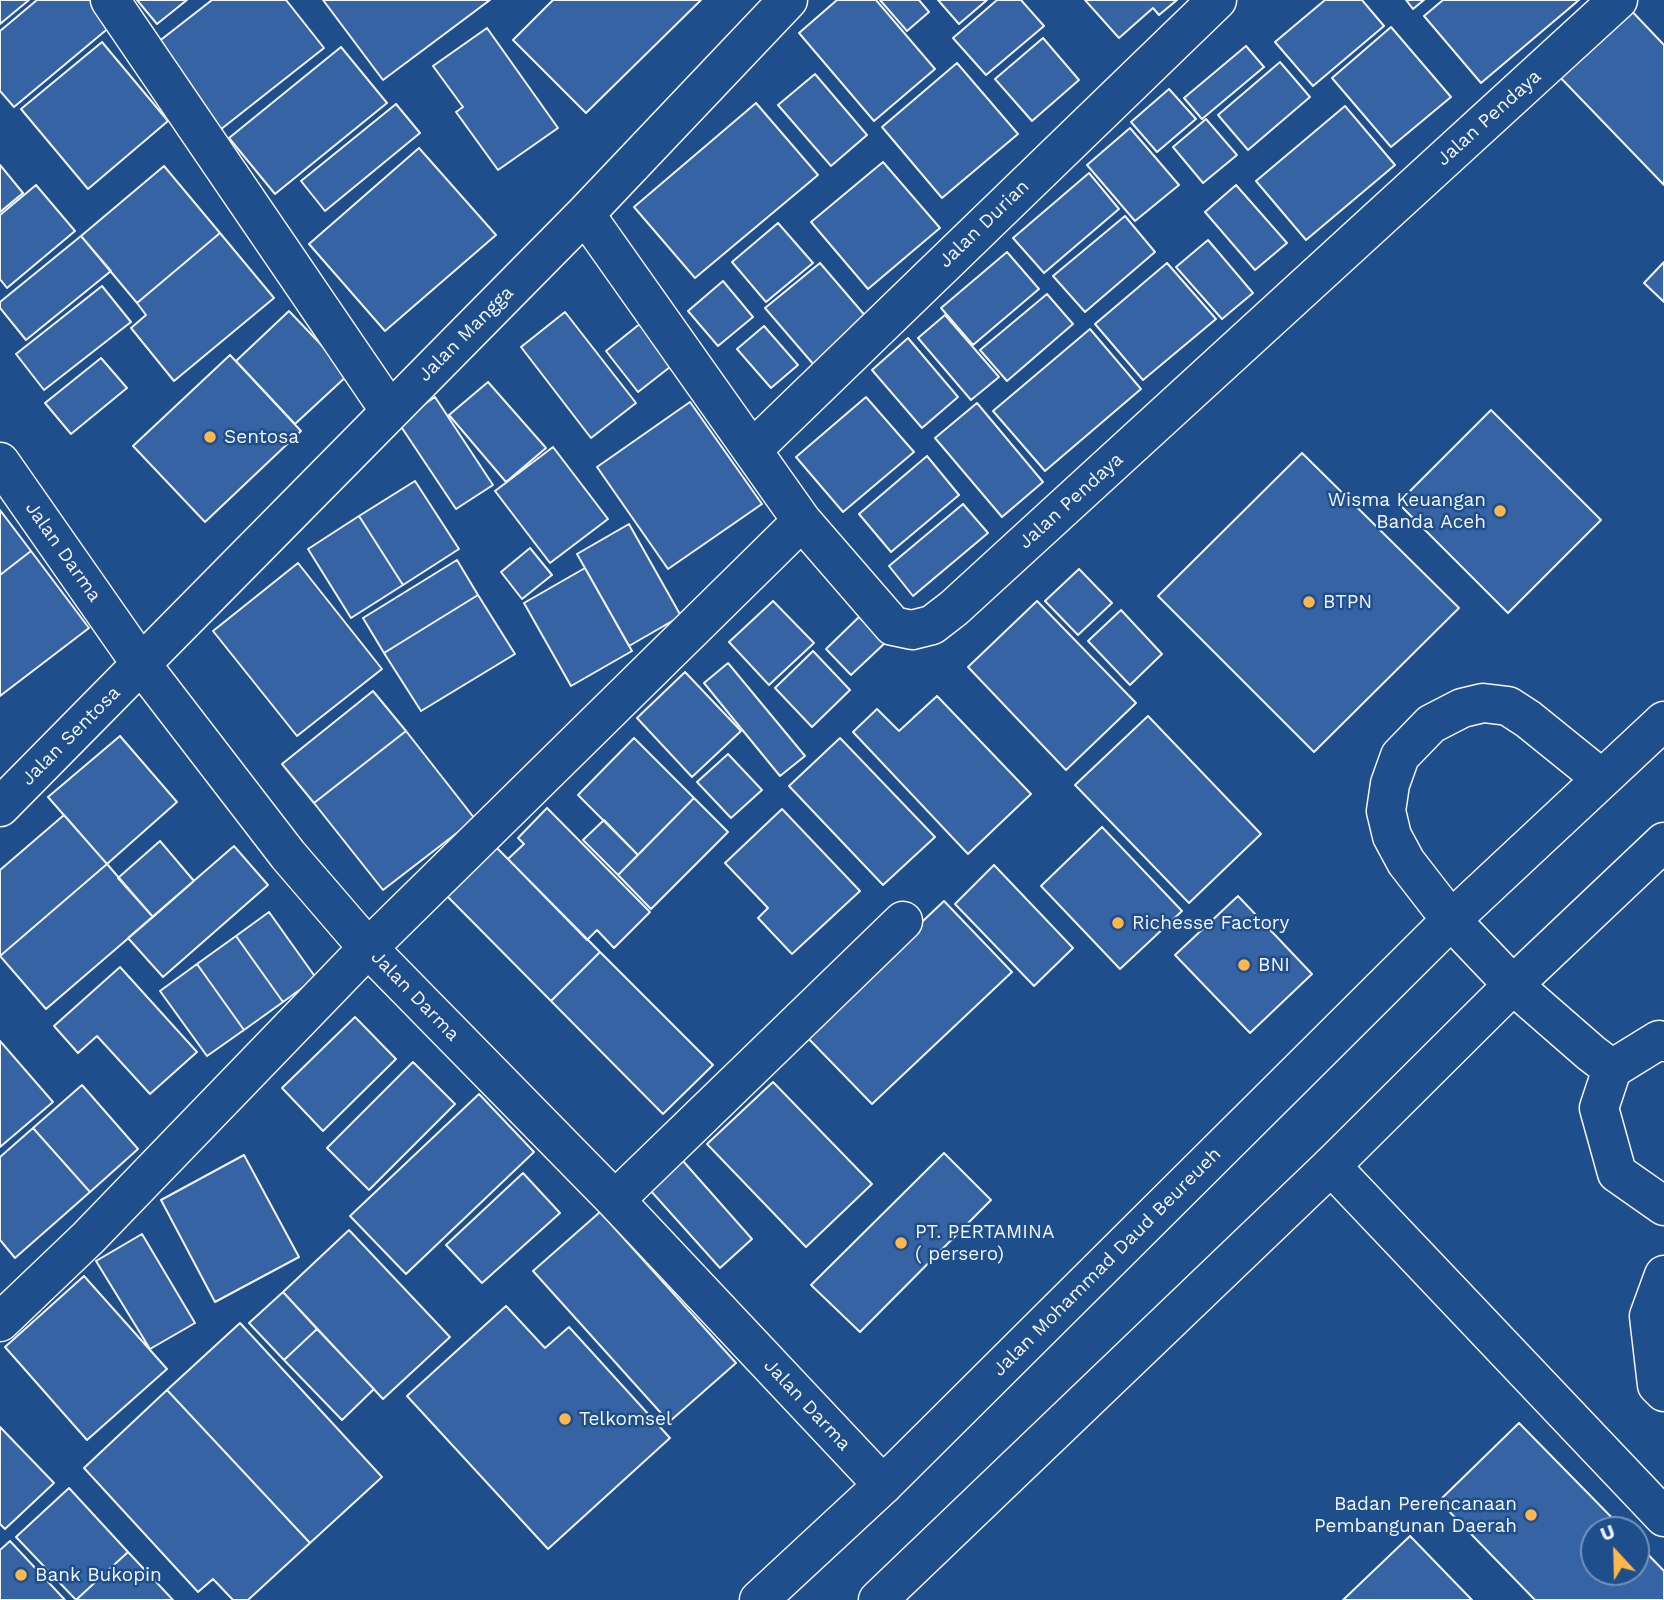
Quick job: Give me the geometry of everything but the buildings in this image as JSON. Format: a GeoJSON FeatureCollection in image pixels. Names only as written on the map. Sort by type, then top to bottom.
{"type":"FeatureCollection","features":[{"type":"Feature","properties":{"kind":"main road"},"geometry":{"type":"LineString","coordinates":[[110,0],[390,411]]}},
{"type":"Feature","properties":{"kind":"main road","name":"Jalan Mangga"},"geometry":{"type":"LineString","coordinates":[[141,664],[585,214],[788,0]]}},
{"type":"Feature","properties":{"kind":"main road","name":"Jalan Durian"},"geometry":{"type":"LineString","coordinates":[[753,449],[1217,0]]}},
{"type":"Feature","properties":{"kind":"main road","name":"Jalan Pendaya"},"geometry":{"type":"LineString","coordinates":[[585,214],[802,521],[893,626],[912,630],[932,625],[954,608],[1618,0]]}},
{"type":"Feature","properties":{"kind":"main road","name":"Jalan Darma"},"geometry":{"type":"LineString","coordinates":[[0,462],[141,664],[288,855],[368,948],[615,1200],[883,1485]]}},
{"type":"Feature","properties":{"kind":"main road"},"geometry":{"type":"LineString","coordinates":[[2,1316],[88,1238],[368,948],[802,521]]}},
{"type":"Feature","properties":{"kind":"main road","name":"Jalan Sentosa"},"geometry":{"type":"LineString","coordinates":[[0,807],[141,664]]}},
{"type":"Feature","properties":{"kind":"main road"},"geometry":{"type":"LineString","coordinates":[[1601,778],[1508,706],[1483,703],[1462,708],[1432,724],[1400,756],[1390,784],[1386,811],[1392,836],[1406,862],[1451,920],[1513,985],[1612,1069]]}},
{"type":"Feature","properties":{"kind":"main road","name":"Jalan Mohammad Daud Beureueh"},"geometry":{"type":"LineString","coordinates":[[759,1600],[883,1485],[1451,920],[1664,721]]}},
{"type":"Feature","properties":{"kind":"main road"},"geometry":{"type":"LineString","coordinates":[[878,1600],[1664,842]]}},
{"type":"Feature","properties":{"kind":"main road"},"geometry":{"type":"LineString","coordinates":[[615,1200],[903,921]]}},
{"type":"Feature","properties":{"kind":"main road"},"geometry":{"type":"LineString","coordinates":[[1664,1042],[1660,1040],[1612,1069],[1599,1108],[1617,1173],[1664,1206]]}},
{"type":"Feature","properties":{"kind":"main road"},"geometry":{"type":"LineString","coordinates":[[1331,1166],[1664,1517]]}},
{"type":"Feature","properties":{"kind":"main road"},"geometry":{"type":"LineString","coordinates":[[1664,1275],[1649,1316],[1657,1385],[1664,1392]]}},
{"type":"Feature","properties":{"kind":"place","name":"Sentosa"},"geometry":{"type":"Point","coordinates":[210,437]}},
{"type":"Feature","properties":{"kind":"place","name":"Wisma Keuangan Banda Aceh"},"geometry":{"type":"Point","coordinates":[1500,511]}},
{"type":"Feature","properties":{"kind":"place","name":"BTPN"},"geometry":{"type":"Point","coordinates":[1309,602]}},
{"type":"Feature","properties":{"kind":"place","name":"Richesse Factory"},"geometry":{"type":"Point","coordinates":[1118,923]}},
{"type":"Feature","properties":{"kind":"place","name":"BNI"},"geometry":{"type":"Point","coordinates":[1244,965]}},
{"type":"Feature","properties":{"kind":"place","name":"PT. PERTAMINA ( persero)"},"geometry":{"type":"Point","coordinates":[901,1243]}},
{"type":"Feature","properties":{"kind":"place","name":"Telkomsel"},"geometry":{"type":"Point","coordinates":[565,1419]}},
{"type":"Feature","properties":{"kind":"place","name":"Badan Perencanaan Pembangunan Daerah"},"geometry":{"type":"Point","coordinates":[1531,1515]}},
{"type":"Feature","properties":{"kind":"place","name":"Bank Bukopin"},"geometry":{"type":"Point","coordinates":[21,1575]}}]}
